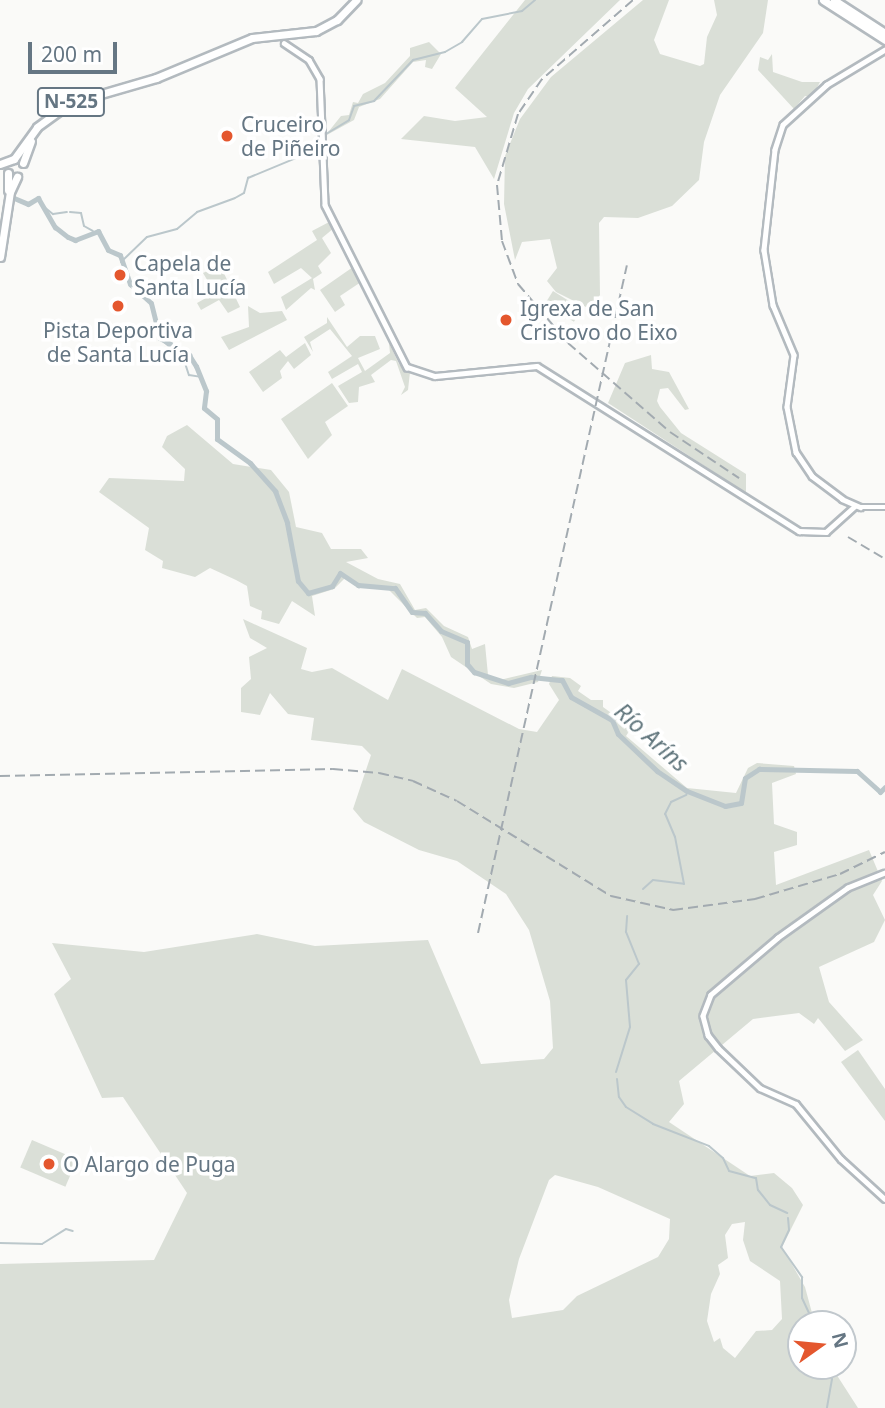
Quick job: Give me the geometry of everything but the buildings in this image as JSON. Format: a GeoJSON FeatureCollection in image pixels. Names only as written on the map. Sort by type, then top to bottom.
{"type":"FeatureCollection","features":[{"type":"Feature","properties":{"kind":"highway","name":"N-525"},"geometry":{"type":"LineString","coordinates":[[0,246],[6,165],[31,135],[70,103],[156,78],[252,38],[316,31],[337,20],[358,0]]}},
{"type":"Feature","properties":{"kind":"highway","name":"N-525"},"geometry":{"type":"LineString","coordinates":[[0,257],[10,192],[17,177],[24,171],[23,163],[37,131],[71,105],[164,78],[244,43],[320,32],[345,18],[358,0]]}},
{"type":"Feature","properties":{"kind":"highway"},"geometry":{"type":"LineString","coordinates":[[823,0],[885,40]]}},
{"type":"Feature","properties":{"kind":"highway"},"geometry":{"type":"LineString","coordinates":[[836,0],[885,33]]}},
{"type":"Feature","properties":{"kind":"highway"},"geometry":{"type":"LineString","coordinates":[[6,165],[31,135]]}},
{"type":"Feature","properties":{"kind":"highway"},"geometry":{"type":"LineString","coordinates":[[6,165],[23,163]]}},
{"type":"Feature","properties":{"kind":"highway"},"geometry":{"type":"LineString","coordinates":[[6,165],[17,177]]}},
{"type":"Feature","properties":{"kind":"street"},"geometry":{"type":"LineString","coordinates":[[284,43],[309,60],[320,79],[325,205],[407,367],[435,376],[537,366],[684,456],[799,531],[826,531],[855,506]]}},
{"type":"Feature","properties":{"kind":"street"},"geometry":{"type":"LineString","coordinates":[[885,50],[834,80],[783,125],[775,149],[764,258],[773,305],[794,355],[787,403],[789,429],[807,470],[855,506],[885,508]]}},
{"type":"Feature","properties":{"kind":"street"},"geometry":{"type":"LineString","coordinates":[[885,873],[848,888],[778,938],[711,995],[703,1016],[708,1035],[718,1048],[760,1088],[796,1104],[841,1159],[885,1199]]}},
{"type":"Feature","properties":{"kind":"shaded area"},"geometry":{"type":"Polygon","coordinates":[[[525,0],[620,0],[528,89],[514,113],[494,179],[475,147],[401,139],[424,116],[455,121],[487,117],[455,88],[525,0]]]}},
{"type":"Feature","properties":{"kind":"shaded area"},"geometry":{"type":"Polygon","coordinates":[[[643,0],[669,0],[654,40],[660,54],[700,66],[704,64],[707,37],[717,15],[714,0],[768,0],[763,33],[720,95],[704,142],[699,180],[672,206],[638,218],[604,217],[599,223],[600,295],[590,309],[556,292],[547,281],[557,268],[550,239],[522,242],[515,260],[504,204],[505,156],[520,119],[551,77],[643,0]]]}},
{"type":"Feature","properties":{"kind":"shaded area"},"geometry":{"type":"Polygon","coordinates":[[[429,42],[441,54],[432,69],[425,67],[426,60],[413,62],[380,99],[359,107],[354,120],[325,136],[341,116],[349,115],[353,102],[358,103],[363,94],[385,83],[410,56],[410,48],[429,42]]]}},
{"type":"Feature","properties":{"kind":"shaded area"},"geometry":{"type":"Polygon","coordinates":[[[772,54],[773,72],[802,82],[820,82],[812,97],[805,96],[794,109],[758,70],[760,57],[768,60],[772,54]]]}},
{"type":"Feature","properties":{"kind":"shaded area"},"geometry":{"type":"Polygon","coordinates":[[[331,221],[334,228],[322,238],[331,253],[318,266],[322,273],[313,279],[315,290],[311,288],[286,310],[281,297],[312,278],[301,268],[274,284],[268,272],[317,240],[312,231],[331,221]]]}},
{"type":"Feature","properties":{"kind":"shaded area"},"geometry":{"type":"Polygon","coordinates":[[[220,265],[240,307],[228,313],[219,300],[201,310],[197,303],[215,293],[203,273],[220,265]]]}},
{"type":"Feature","properties":{"kind":"shaded area"},"geometry":{"type":"Polygon","coordinates":[[[353,267],[361,282],[340,296],[345,305],[335,312],[320,290],[353,267]]]}},
{"type":"Feature","properties":{"kind":"shaded area"},"geometry":{"type":"Polygon","coordinates":[[[553,291],[582,309],[574,322],[545,304],[553,291]]]}},
{"type":"Feature","properties":{"kind":"shaded area"},"geometry":{"type":"Polygon","coordinates":[[[248,306],[260,313],[282,311],[287,320],[229,350],[221,337],[249,327],[248,306]]]}},
{"type":"Feature","properties":{"kind":"shaded area"},"geometry":{"type":"Polygon","coordinates":[[[327,317],[347,347],[360,336],[375,336],[380,349],[358,358],[365,371],[390,353],[389,343],[399,364],[410,372],[408,390],[401,395],[405,387],[396,361],[391,360],[371,375],[375,382],[359,387],[358,402],[349,403],[338,386],[362,372],[358,364],[332,379],[328,372],[352,356],[330,329],[310,342],[313,352],[304,337],[327,323],[327,317]]]}},
{"type":"Feature","properties":{"kind":"shaded area"},"geometry":{"type":"Polygon","coordinates":[[[305,343],[311,355],[294,369],[288,361],[280,371],[282,378],[263,392],[249,372],[280,350],[286,357],[305,343]]]}},
{"type":"Feature","properties":{"kind":"shaded area"},"geometry":{"type":"Polygon","coordinates":[[[651,355],[652,369],[669,372],[689,409],[685,410],[668,388],[660,389],[657,401],[660,407],[681,433],[746,474],[746,493],[608,403],[625,363],[651,355]]]}},
{"type":"Feature","properties":{"kind":"shaded area"},"geometry":{"type":"Polygon","coordinates":[[[332,383],[348,406],[325,422],[332,435],[308,459],[281,419],[332,383]]]}},
{"type":"Feature","properties":{"kind":"shaded area"},"geometry":{"type":"Polygon","coordinates":[[[187,425],[233,464],[271,470],[289,492],[296,527],[322,533],[331,549],[361,549],[368,558],[346,562],[378,579],[400,584],[415,610],[426,608],[444,626],[468,637],[472,649],[485,644],[488,675],[500,680],[542,670],[538,682],[514,688],[491,684],[451,657],[442,637],[425,617],[417,618],[389,590],[358,586],[346,577],[334,589],[312,596],[315,616],[292,601],[279,624],[261,619],[262,611],[250,606],[247,586],[236,580],[210,568],[195,577],[162,568],[163,561],[145,550],[149,528],[99,492],[109,478],[184,481],[185,469],[162,447],[167,436],[187,425]]]}},
{"type":"Feature","properties":{"kind":"shaded area"},"geometry":{"type":"Polygon","coordinates":[[[243,619],[307,648],[301,669],[312,672],[332,668],[388,700],[402,669],[519,729],[537,732],[559,700],[549,684],[552,676],[570,678],[581,686],[578,691],[591,700],[603,700],[603,707],[621,720],[647,722],[635,722],[626,736],[687,788],[736,793],[748,768],[757,763],[794,766],[796,774],[772,783],[774,824],[797,832],[797,845],[774,852],[776,885],[869,850],[882,881],[873,895],[885,920],[874,942],[819,967],[829,1002],[863,1040],[845,1051],[818,1018],[814,1024],[799,1013],[753,1019],[679,1081],[684,1104],[669,1122],[750,1176],[774,1173],[792,1188],[803,1205],[782,1247],[805,1287],[811,1310],[787,1310],[787,1380],[840,1380],[858,1408],[0,1408],[0,1264],[154,1260],[187,1193],[123,1097],[102,1098],[54,994],[71,979],[52,943],[144,952],[257,934],[315,946],[428,940],[481,1064],[544,1059],[553,1048],[550,1001],[529,930],[506,894],[457,861],[419,850],[364,822],[353,809],[371,755],[362,746],[311,740],[314,718],[288,714],[270,693],[260,715],[241,712],[241,688],[251,679],[249,657],[267,648],[250,638],[243,619]],[[555,1175],[549,1180],[519,1259],[509,1300],[512,1318],[563,1310],[577,1296],[658,1257],[669,1239],[670,1219],[598,1187],[555,1175]],[[745,1222],[732,1224],[725,1235],[728,1258],[718,1265],[720,1274],[711,1294],[707,1321],[714,1342],[720,1338],[723,1348],[735,1358],[756,1331],[772,1330],[782,1319],[780,1281],[750,1261],[743,1240],[745,1222]]]}},
{"type":"Feature","properties":{"kind":"shaded area"},"geometry":{"type":"Polygon","coordinates":[[[858,1050],[885,1089],[885,1121],[841,1062],[858,1050]]]}},
{"type":"Feature","properties":{"kind":"shaded area","name":"O Alargo de Puga"},"geometry":{"type":"Polygon","coordinates":[[[32,1140],[77,1159],[65,1187],[20,1168],[32,1140]]]}},
{"type":"Feature","properties":{"kind":"waterway"},"geometry":{"type":"LineString","coordinates":[[326,134],[349,120],[354,106],[374,101],[413,60],[445,52],[462,42],[482,19],[522,11],[535,0]]}},
{"type":"Feature","properties":{"kind":"waterway"},"geometry":{"type":"LineString","coordinates":[[121,262],[147,237],[177,229],[197,212],[244,193],[248,178],[301,156],[319,140]]}},
{"type":"Feature","properties":{"kind":"waterway","name":"Río Aríns"},"geometry":{"type":"LineString","coordinates":[[14,198],[28,204],[38,198],[55,227],[68,237],[75,240],[98,231],[108,250],[120,255],[130,284],[151,303],[160,338],[189,355],[196,366],[206,391],[204,408],[217,419],[217,439],[250,463],[275,491],[287,523],[298,581],[308,593],[332,586],[340,573],[358,585],[395,588],[412,612],[425,613],[441,631],[467,642],[467,664],[474,672],[508,683],[531,677],[562,680],[571,697],[612,720],[618,734],[657,771],[687,791],[725,806],[741,803],[745,778],[759,769],[857,771],[880,792],[885,787]]}},
{"type":"Feature","properties":{"kind":"waterway"},"geometry":{"type":"LineString","coordinates":[[43,206],[53,214],[67,212]]}},
{"type":"Feature","properties":{"kind":"waterway"},"geometry":{"type":"LineString","coordinates":[[70,212],[81,213],[84,226],[93,231]]}},
{"type":"Feature","properties":{"kind":"waterway"},"geometry":{"type":"LineString","coordinates":[[160,338],[184,360],[189,375],[201,377]]}},
{"type":"Feature","properties":{"kind":"waterway"},"geometry":{"type":"LineString","coordinates":[[643,889],[653,880],[684,884],[675,837],[665,814],[671,802],[686,795]]}},
{"type":"Feature","properties":{"kind":"waterway"},"geometry":{"type":"LineString","coordinates":[[616,1072],[630,1027],[626,980],[639,964],[626,932],[627,916]]}},
{"type":"Feature","properties":{"kind":"waterway"},"geometry":{"type":"LineString","coordinates":[[617,1079],[619,1097],[626,1107],[653,1124],[709,1146],[723,1158],[729,1171],[756,1178],[758,1190],[770,1205],[787,1213]]}},
{"type":"Feature","properties":{"kind":"waterway"},"geometry":{"type":"LineString","coordinates":[[788,1218],[789,1230],[781,1247],[802,1277],[802,1298],[808,1310]]}},
{"type":"Feature","properties":{"kind":"waterway"},"geometry":{"type":"LineString","coordinates":[[0,1243],[42,1244],[66,1229],[73,1231]]}},
{"type":"Feature","properties":{"kind":"waterway"},"geometry":{"type":"LineString","coordinates":[[827,1408],[832,1380]]}},
{"type":"Feature","properties":{"kind":"railway"},"geometry":{"type":"LineString","coordinates":[[633,0],[542,79],[518,114],[497,185],[502,241],[518,284],[568,343],[670,432],[739,478]]}},
{"type":"Feature","properties":{"kind":"railway"},"geometry":{"type":"LineString","coordinates":[[478,933],[627,265]]}},
{"type":"Feature","properties":{"kind":"railway"},"geometry":{"type":"LineString","coordinates":[[848,537],[885,559]]}},
{"type":"Feature","properties":{"kind":"railway"},"geometry":{"type":"LineString","coordinates":[[0,776],[333,769],[379,773],[413,781],[457,801],[611,896],[673,910],[755,899],[840,874],[885,852]]}},
{"type":"Feature","properties":{"kind":"place","name":"Cruceiro de Piñeiro"},"geometry":{"type":"Point","coordinates":[227,136]}},
{"type":"Feature","properties":{"kind":"place","name":"Capela de Santa Lucía"},"geometry":{"type":"Point","coordinates":[120,275]}},
{"type":"Feature","properties":{"kind":"place","name":"Pista Deportiva de Santa Lucía"},"geometry":{"type":"Point","coordinates":[118,306]}},
{"type":"Feature","properties":{"kind":"place","name":"Igrexa de San Cristovo do Eixo"},"geometry":{"type":"Point","coordinates":[506,320]}},
{"type":"Feature","properties":{"kind":"place","name":"O Alargo de Puga"},"geometry":{"type":"Point","coordinates":[49,1164]}}]}
